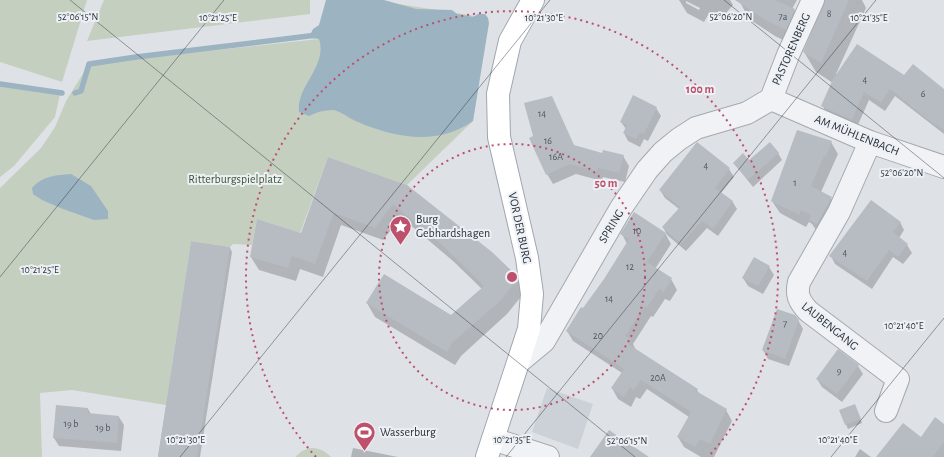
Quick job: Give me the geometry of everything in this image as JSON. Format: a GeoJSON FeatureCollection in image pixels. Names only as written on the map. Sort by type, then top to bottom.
{"type":"FeatureCollection","features":[{"type":"Feature","properties":{"kind":"main road","name":"VOR DER BURG"},"geometry":{"type":"LineString","coordinates":[[490,448],[520,361],[529,329],[532,294],[527,258],[499,137],[498,94],[510,41],[533,0]]}},
{"type":"Feature","properties":{"kind":"street","name":"PASTORENBERG"},"geometry":{"type":"LineString","coordinates":[[771,99],[788,55],[813,0]]}},
{"type":"Feature","properties":{"kind":"street","name":"SPRING"},"geometry":{"type":"LineString","coordinates":[[520,361],[544,341],[556,323],[621,208],[647,170],[662,152],[696,128],[747,113],[771,99]]}},
{"type":"Feature","properties":{"kind":"street","name":"AM MÜHLENBACH"},"geometry":{"type":"LineString","coordinates":[[771,99],[870,142],[944,168]]}},
{"type":"Feature","properties":{"kind":"street","name":"LAUBENGANG"},"geometry":{"type":"LineString","coordinates":[[870,142],[839,212],[799,282],[797,292],[800,302],[808,310],[898,379],[886,411]]}},
{"type":"Feature","properties":{"kind":"street"},"geometry":{"type":"LineString","coordinates":[[490,448],[548,457]]}},
{"type":"Feature","properties":{"kind":"shaded area"},"geometry":{"type":"Polygon","coordinates":[[[547,388],[593,404],[578,449],[532,432],[547,388]]]}},
{"type":"Feature","properties":{"kind":"green space"},"geometry":{"type":"Polygon","coordinates":[[[0,0],[87,0],[62,82],[0,62],[0,0]]]}},
{"type":"Feature","properties":{"kind":"green space"},"geometry":{"type":"Polygon","coordinates":[[[104,0],[310,0],[310,14],[87,41],[104,0]]]}},
{"type":"Feature","properties":{"kind":"green space","name":"Ritterburgspielplatz"},"geometry":{"type":"Polygon","coordinates":[[[327,0],[373,0],[488,18],[473,121],[407,185],[328,157],[300,233],[257,219],[252,245],[233,244],[230,247],[191,241],[166,405],[72,390],[40,393],[42,457],[0,457],[0,188],[41,148],[55,127],[66,101],[89,64],[319,39],[327,0]]]}},
{"type":"Feature","properties":{"kind":"green space"},"geometry":{"type":"Polygon","coordinates":[[[0,82],[60,94],[55,117],[14,166],[0,177],[0,82]]]}},
{"type":"Feature","properties":{"kind":"green space"},"geometry":{"type":"Polygon","coordinates":[[[310,448],[321,450],[331,457],[295,457],[302,451],[310,448]]]}},
{"type":"Feature","properties":{"kind":"water"},"geometry":{"type":"Polygon","coordinates":[[[326,0],[384,0],[416,9],[452,10],[457,14],[473,17],[478,14],[485,14],[489,23],[473,121],[460,129],[445,134],[431,137],[416,137],[372,128],[333,110],[314,113],[309,116],[299,112],[299,103],[302,93],[316,67],[321,49],[319,39],[311,38],[310,35],[313,29],[319,25],[326,0]]]}},
{"type":"Feature","properties":{"kind":"water"},"geometry":{"type":"Polygon","coordinates":[[[71,174],[91,186],[108,211],[108,219],[94,220],[63,209],[42,200],[33,194],[32,188],[40,181],[55,176],[71,174]]]}},
{"type":"Feature","properties":{"kind":"building"},"geometry":{"type":"Polygon","coordinates":[[[735,0],[775,0],[795,9],[786,30],[765,20],[735,0]]]}},
{"type":"Feature","properties":{"kind":"building"},"geometry":{"type":"Polygon","coordinates":[[[825,0],[849,0],[821,63],[803,52],[825,0]]]}},
{"type":"Feature","properties":{"kind":"building"},"geometry":{"type":"Polygon","coordinates":[[[857,44],[904,75],[913,64],[944,89],[944,130],[927,119],[890,89],[881,103],[864,92],[852,120],[821,106],[833,79],[857,44]]]}},
{"type":"Feature","properties":{"kind":"building"},"geometry":{"type":"Polygon","coordinates":[[[633,95],[657,107],[644,134],[640,132],[636,139],[623,133],[627,125],[620,122],[633,95]]]}},
{"type":"Feature","properties":{"kind":"building"},"geometry":{"type":"Polygon","coordinates":[[[552,96],[574,145],[602,153],[603,150],[624,155],[619,173],[598,168],[597,171],[570,164],[546,175],[529,138],[533,136],[524,103],[552,96]]]}},
{"type":"Feature","properties":{"kind":"building"},"geometry":{"type":"Polygon","coordinates":[[[797,130],[832,141],[826,157],[824,156],[811,186],[832,197],[817,224],[809,220],[811,215],[801,210],[799,215],[771,201],[797,130]]]}},
{"type":"Feature","properties":{"kind":"building"},"geometry":{"type":"Polygon","coordinates":[[[697,142],[730,168],[715,188],[733,201],[713,229],[702,221],[681,244],[662,227],[680,207],[659,190],[697,142]]]}},
{"type":"Feature","properties":{"kind":"building"},"geometry":{"type":"Polygon","coordinates":[[[770,142],[779,153],[748,180],[733,163],[743,153],[749,160],[770,142]]]}},
{"type":"Feature","properties":{"kind":"building"},"geometry":{"type":"Polygon","coordinates":[[[328,157],[407,185],[492,252],[517,276],[517,280],[500,301],[453,342],[447,352],[366,303],[384,274],[451,315],[484,286],[444,247],[393,204],[375,228],[334,213],[315,264],[292,256],[288,268],[250,257],[257,219],[301,233],[328,157]]]}},
{"type":"Feature","properties":{"kind":"building"},"geometry":{"type":"Polygon","coordinates":[[[871,200],[901,222],[893,232],[908,244],[898,257],[889,250],[867,281],[829,256],[871,200]]]}},
{"type":"Feature","properties":{"kind":"building"},"geometry":{"type":"Polygon","coordinates":[[[634,212],[666,233],[647,262],[672,278],[664,292],[659,289],[647,308],[645,306],[625,336],[631,339],[628,344],[698,389],[696,391],[727,409],[710,444],[700,439],[695,447],[677,437],[691,412],[641,380],[634,390],[630,387],[624,397],[611,388],[624,369],[566,331],[581,307],[583,308],[604,279],[629,239],[620,234],[634,212]]]}},
{"type":"Feature","properties":{"kind":"building"},"geometry":{"type":"Polygon","coordinates":[[[191,241],[230,247],[197,457],[158,457],[191,241]]]}},
{"type":"Feature","properties":{"kind":"building"},"geometry":{"type":"Polygon","coordinates":[[[754,257],[770,266],[758,286],[742,278],[754,257]]]}},
{"type":"Feature","properties":{"kind":"building"},"geometry":{"type":"Polygon","coordinates":[[[777,309],[795,315],[799,320],[785,359],[762,350],[777,309]]]}},
{"type":"Feature","properties":{"kind":"building"},"geometry":{"type":"Polygon","coordinates":[[[838,349],[859,365],[837,394],[816,379],[838,349]]]}},
{"type":"Feature","properties":{"kind":"building"},"geometry":{"type":"Polygon","coordinates":[[[855,404],[861,419],[845,425],[839,410],[855,404]]]}},
{"type":"Feature","properties":{"kind":"building"},"geometry":{"type":"Polygon","coordinates":[[[56,405],[88,408],[88,413],[119,416],[117,443],[53,438],[56,405]]]}},
{"type":"Feature","properties":{"kind":"building"},"geometry":{"type":"Polygon","coordinates":[[[935,417],[944,424],[944,442],[933,457],[876,457],[903,423],[921,437],[935,417]]]}},
{"type":"Feature","properties":{"kind":"building"},"geometry":{"type":"Polygon","coordinates":[[[609,430],[649,457],[590,457],[609,430]]]}},
{"type":"Feature","properties":{"kind":"waterway"},"geometry":{"type":"LineString","coordinates":[[75,93],[81,91],[89,64],[317,35]]}},
{"type":"Feature","properties":{"kind":"waterway"},"geometry":{"type":"LineString","coordinates":[[0,84],[62,93]]}},
{"type":"Feature","properties":{"kind":"place","name":"Burg Gebhardshagen"},"geometry":{"type":"Point","coordinates":[401,246]}},
{"type":"Feature","properties":{"kind":"place","name":"Wasserburg"},"geometry":{"type":"Point","coordinates":[364,452]}}]}
